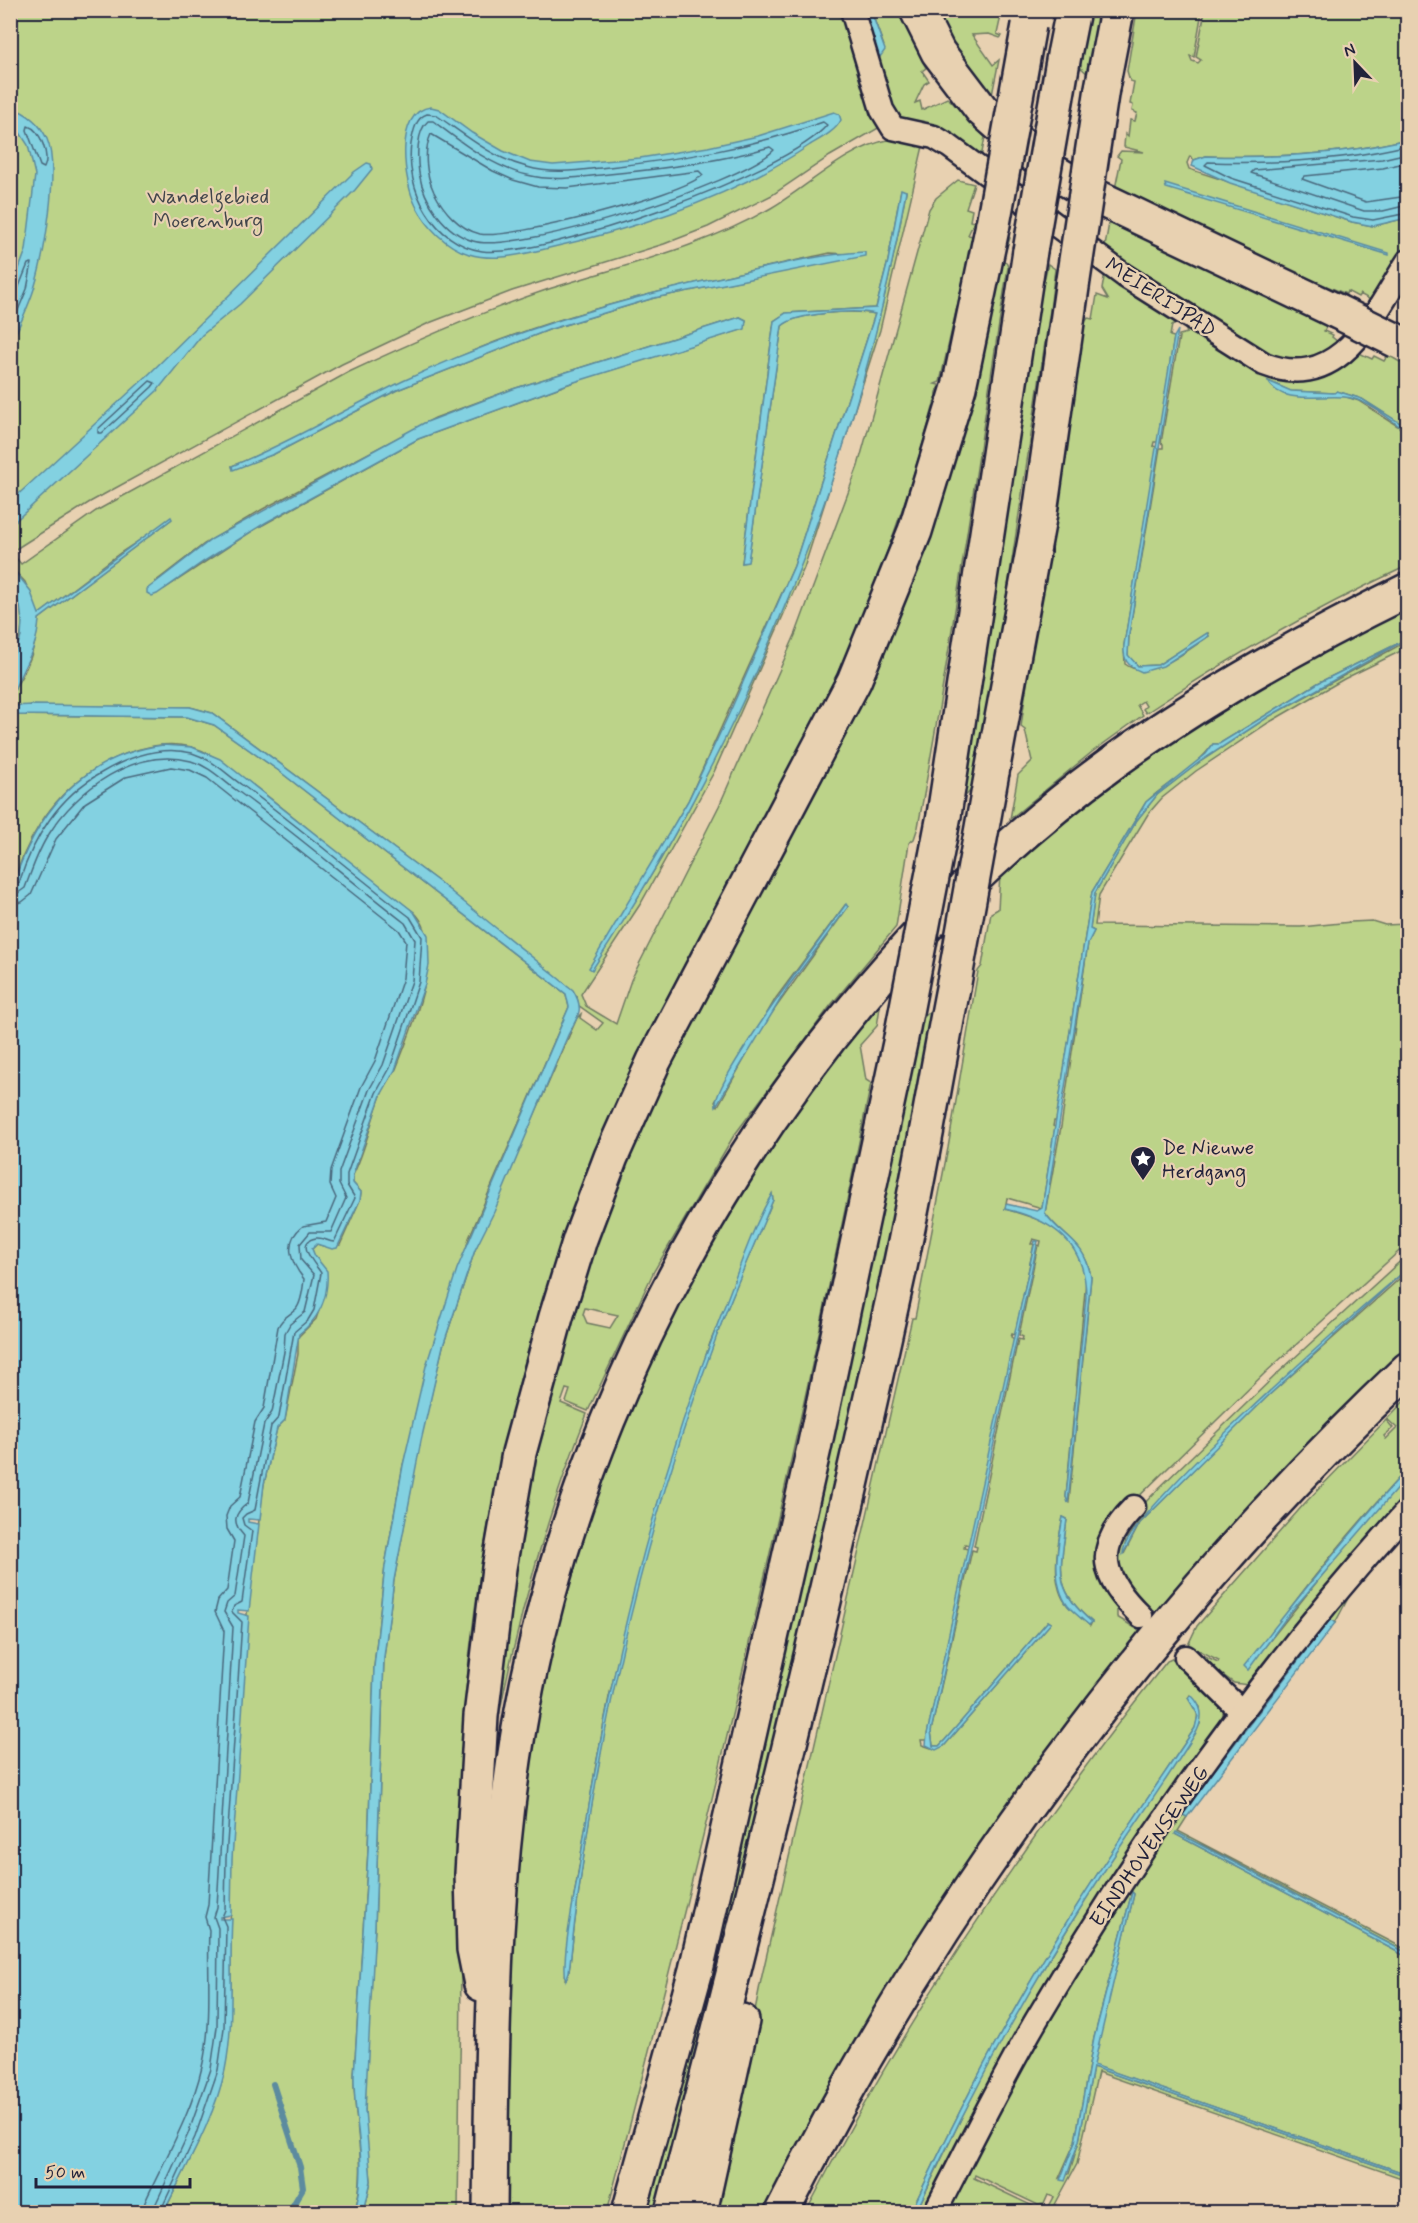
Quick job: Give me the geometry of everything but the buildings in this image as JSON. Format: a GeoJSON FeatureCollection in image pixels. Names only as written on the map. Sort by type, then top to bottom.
{"type":"FeatureCollection","features":[{"type":"Feature","properties":{"kind":"highway"},"geometry":{"type":"LineString","coordinates":[[917,10],[939,52],[982,110],[1049,169],[1097,198],[1402,344]]}},
{"type":"Feature","properties":{"kind":"highway"},"geometry":{"type":"LineString","coordinates":[[629,2212],[698,1958],[814,1448],[902,1038],[944,815],[1030,250],[1073,10]]}},
{"type":"Feature","properties":{"kind":"highway"},"geometry":{"type":"LineString","coordinates":[[672,2212],[742,1941],[898,1273],[1040,513],[1102,88],[1117,10]]}},
{"type":"Feature","properties":{"kind":"highway"},"geometry":{"type":"LineString","coordinates":[[493,2036],[474,1949],[472,1874],[481,1716],[499,1568],[519,1453],[580,1239],[610,1157],[654,1061],[854,681],[915,531],[958,387],[993,224],[1030,18]]}},
{"type":"Feature","properties":{"kind":"highway"},"geometry":{"type":"LineString","coordinates":[[490,2212],[493,2036],[499,1886],[510,1792],[527,1686],[550,1588],[584,1483],[633,1357],[689,1253],[783,1098],[835,1031],[948,904],[1022,837],[1103,771],[1198,704],[1304,641],[1407,590]]}},
{"type":"Feature","properties":{"kind":"highway"},"geometry":{"type":"LineString","coordinates":[[782,2212],[882,2030],[953,1916],[1065,1756],[1160,1636],[1241,1541],[1371,1404],[1407,1370]]}},
{"type":"Feature","properties":{"kind":"highway"},"geometry":{"type":"LineString","coordinates":[[700,2212],[742,2024],[742,1941]]}},
{"type":"Feature","properties":{"kind":"street","name":"MEIERIJPAD"},"geometry":{"type":"LineString","coordinates":[[852,10],[882,110],[893,128],[934,137],[949,146],[1125,276],[1264,364],[1281,370],[1299,371],[1316,368],[1337,359],[1351,348],[1407,261]]}},
{"type":"Feature","properties":{"kind":"street"},"geometry":{"type":"LineString","coordinates":[[1134,1507],[1114,1530],[1107,1549],[1108,1575],[1122,1598],[1141,1616]]}},
{"type":"Feature","properties":{"kind":"street","name":"EINDHOVENSEWEG"},"geometry":{"type":"LineString","coordinates":[[935,2212],[1035,2022],[1128,1870],[1242,1712],[1347,1577],[1407,1510]]}},
{"type":"Feature","properties":{"kind":"street"},"geometry":{"type":"LineString","coordinates":[[1186,1657],[1242,1712]]}},
{"type":"Feature","properties":{"kind":"green space","name":"Wandelgebied Moerenburg"},"geometry":{"type":"Polygon","coordinates":[[[10,11],[846,11],[882,126],[830,156],[772,195],[708,227],[664,244],[512,291],[429,323],[342,364],[90,502],[11,552],[21,564],[96,511],[349,372],[397,350],[471,318],[546,290],[661,255],[717,235],[771,208],[843,159],[873,144],[888,140],[924,142],[880,330],[804,568],[714,772],[641,903],[581,994],[586,1006],[616,1024],[631,980],[719,806],[796,633],[858,466],[929,209],[936,198],[958,180],[974,184],[966,208],[972,210],[970,221],[974,222],[968,235],[973,236],[940,382],[935,384],[939,385],[927,429],[884,560],[850,645],[811,729],[678,977],[617,1104],[590,1168],[544,1297],[508,1430],[481,1566],[472,1634],[462,1747],[458,2212],[364,2212],[371,2181],[365,2124],[366,2060],[375,1927],[384,1657],[394,1580],[420,1441],[443,1346],[475,1250],[577,1018],[581,1014],[580,1018],[597,1030],[603,1023],[578,1005],[577,996],[439,882],[212,713],[190,707],[11,706],[14,690],[32,655],[39,619],[172,519],[120,553],[38,615],[25,582],[11,567],[10,11]],[[901,190],[888,261],[876,308],[786,313],[774,321],[742,563],[748,561],[782,326],[789,321],[812,315],[840,312],[875,314],[794,566],[688,801],[590,969],[640,895],[683,819],[741,701],[783,603],[828,488],[865,371],[881,312],[906,191],[901,190]],[[830,253],[712,279],[594,309],[517,334],[444,363],[304,434],[232,466],[233,469],[274,454],[397,390],[551,329],[654,298],[865,255],[830,253]],[[740,317],[513,389],[435,418],[263,509],[204,544],[155,582],[164,589],[252,531],[418,439],[582,379],[744,329],[746,320],[740,317]]]}},
{"type":"Feature","properties":{"kind":"green space"},"geometry":{"type":"Polygon","coordinates":[[[863,11],[884,46],[871,11],[898,11],[926,68],[922,71],[929,81],[924,84],[915,103],[920,101],[922,110],[947,98],[951,101],[985,137],[980,163],[894,117],[863,11]]]}},
{"type":"Feature","properties":{"kind":"green space"},"geometry":{"type":"Polygon","coordinates":[[[926,11],[998,11],[1001,16],[997,34],[1002,36],[1000,38],[989,34],[972,35],[993,65],[999,60],[990,105],[926,11]]]}},
{"type":"Feature","properties":{"kind":"green space"},"geometry":{"type":"Polygon","coordinates":[[[1087,11],[1101,11],[1088,74],[1080,67],[1087,11]]]}},
{"type":"Feature","properties":{"kind":"green space"},"geometry":{"type":"Polygon","coordinates":[[[1137,11],[1202,11],[1194,57],[1190,56],[1192,61],[1198,63],[1201,60],[1196,57],[1205,11],[1407,11],[1407,139],[1333,152],[1206,156],[1194,160],[1190,156],[1187,163],[1189,169],[1352,222],[1373,226],[1407,218],[1407,247],[1371,304],[1368,302],[1369,299],[1360,294],[1358,297],[1347,291],[1346,294],[1196,232],[1114,194],[1121,159],[1117,156],[1121,151],[1144,152],[1124,147],[1125,134],[1128,137],[1130,120],[1135,121],[1137,113],[1132,111],[1133,105],[1130,104],[1134,82],[1130,81],[1127,71],[1137,11]]]}},
{"type":"Feature","properties":{"kind":"green space"},"geometry":{"type":"Polygon","coordinates":[[[1109,223],[1134,235],[1136,232],[1308,315],[1327,325],[1324,331],[1333,335],[1332,337],[1338,342],[1315,363],[1272,360],[1104,252],[1109,223]]]}},
{"type":"Feature","properties":{"kind":"green space"},"geometry":{"type":"Polygon","coordinates":[[[1000,231],[1010,238],[1002,261],[1006,262],[1008,267],[943,687],[918,827],[914,839],[909,843],[896,927],[831,1005],[733,1137],[654,1271],[588,1411],[566,1402],[570,1390],[566,1389],[561,1403],[587,1414],[557,1496],[531,1579],[510,1663],[493,1749],[507,1554],[609,1181],[843,717],[1000,231]],[[845,905],[776,998],[715,1102],[718,1106],[764,1024],[848,907],[845,905]],[[585,1308],[583,1314],[587,1323],[610,1328],[618,1315],[585,1308]]]}},
{"type":"Feature","properties":{"kind":"green space"},"geometry":{"type":"Polygon","coordinates":[[[1048,264],[1055,269],[1050,310],[998,652],[971,790],[960,802],[1039,301],[1048,264]]]}},
{"type":"Feature","properties":{"kind":"green space"},"geometry":{"type":"Polygon","coordinates":[[[1105,272],[1258,366],[1361,349],[1359,353],[1372,359],[1374,356],[1384,361],[1388,355],[1407,366],[1407,428],[1362,399],[1337,391],[1335,393],[1290,391],[1268,381],[1301,397],[1340,395],[1359,401],[1407,432],[1407,566],[1274,634],[1209,672],[1146,713],[1143,709],[1146,706],[1143,701],[1137,705],[1143,715],[1092,752],[1010,819],[1018,775],[1032,761],[1025,730],[1021,727],[1025,697],[1085,322],[1088,318],[1093,319],[1097,295],[1108,299],[1102,289],[1105,272]],[[1176,323],[1172,325],[1170,336],[1174,337],[1158,442],[1154,442],[1153,446],[1157,447],[1124,645],[1125,664],[1135,669],[1146,670],[1157,667],[1179,656],[1209,636],[1208,633],[1158,665],[1138,666],[1128,656],[1129,634],[1160,448],[1163,448],[1161,443],[1179,335],[1187,333],[1184,326],[1176,323]]]}},
{"type":"Feature","properties":{"kind":"green space"},"geometry":{"type":"Polygon","coordinates":[[[11,589],[20,607],[22,624],[19,642],[11,660],[11,589]]]}},
{"type":"Feature","properties":{"kind":"green space"},"geometry":{"type":"Polygon","coordinates":[[[1407,604],[1407,639],[1318,683],[1219,744],[1213,744],[1190,768],[1146,802],[1092,892],[1056,1121],[1053,1126],[1055,1127],[1042,1208],[1007,1198],[1005,1209],[1034,1218],[1058,1231],[1075,1250],[1086,1280],[1066,1497],[1069,1502],[1091,1277],[1088,1265],[1079,1248],[1045,1213],[1061,1127],[1088,943],[1094,931],[1090,929],[1095,893],[1137,820],[1157,795],[1201,761],[1268,717],[1407,641],[1407,648],[1344,679],[1268,723],[1196,771],[1162,798],[1148,814],[1099,895],[1095,925],[1301,927],[1372,921],[1385,925],[1407,924],[1407,1244],[1266,1372],[1122,1513],[1106,1589],[1117,1608],[1117,1617],[1142,1632],[767,2212],[715,2212],[761,1980],[912,1318],[915,1318],[948,1148],[978,971],[982,966],[991,913],[998,909],[1000,874],[1056,825],[1177,734],[1407,604]],[[1033,1239],[1031,1244],[1034,1244],[1015,1335],[1012,1334],[1011,1337],[1014,1339],[993,1442],[969,1545],[965,1544],[964,1548],[968,1549],[926,1740],[921,1740],[922,1745],[931,1748],[944,1746],[1051,1623],[1048,1621],[945,1740],[939,1746],[933,1746],[931,1731],[972,1550],[976,1551],[977,1547],[974,1546],[1018,1339],[1022,1340],[1023,1337],[1019,1335],[1038,1245],[1040,1246],[1041,1241],[1033,1239]],[[1063,1517],[1056,1563],[1058,1587],[1068,1606],[1090,1626],[1092,1622],[1079,1610],[1064,1587],[1061,1564],[1067,1519],[1063,1517]]]}},
{"type":"Feature","properties":{"kind":"green space"},"geometry":{"type":"Polygon","coordinates":[[[11,715],[187,717],[214,725],[279,771],[566,994],[569,1007],[469,1238],[403,1465],[385,1566],[374,1667],[368,1851],[354,2076],[360,2179],[354,2212],[164,2212],[200,2139],[222,2081],[227,2056],[231,1987],[230,1884],[248,1599],[264,1484],[277,1428],[285,1420],[298,1354],[298,1337],[316,1319],[325,1293],[312,1249],[317,1244],[326,1247],[340,1245],[360,1200],[361,1192],[353,1183],[353,1175],[382,1093],[396,1069],[410,1033],[424,988],[428,966],[428,945],[424,927],[414,912],[246,780],[207,753],[179,745],[152,746],[125,754],[100,766],[75,784],[50,810],[30,841],[11,891],[11,715]]]}},
{"type":"Feature","properties":{"kind":"green space"},"geometry":{"type":"Polygon","coordinates":[[[881,1001],[877,1026],[860,1045],[866,1080],[871,1083],[780,1509],[714,1791],[607,2212],[506,2212],[508,1943],[529,1742],[571,1562],[630,1400],[717,1228],[814,1082],[881,1001]],[[772,1194],[710,1343],[656,1509],[609,1697],[573,1903],[565,1980],[569,1972],[591,1810],[605,1729],[642,1568],[689,1411],[724,1317],[773,1200],[772,1194]]]}},
{"type":"Feature","properties":{"kind":"green space"},"geometry":{"type":"Polygon","coordinates":[[[931,1010],[914,1111],[884,1261],[781,1713],[656,2212],[642,2212],[761,1753],[850,1359],[921,1020],[931,1010]]]}},
{"type":"Feature","properties":{"kind":"green space"},"geometry":{"type":"Polygon","coordinates":[[[1407,1255],[1407,1269],[1254,1406],[1134,1528],[1126,1539],[1124,1554],[1140,1523],[1207,1456],[1267,1397],[1407,1272],[1407,1350],[1156,1618],[1111,1563],[1125,1524],[1279,1372],[1407,1255]]]}},
{"type":"Feature","properties":{"kind":"green space"},"geometry":{"type":"Polygon","coordinates":[[[1407,1398],[1407,1469],[1323,1566],[1247,1669],[1356,1533],[1407,1477],[1407,1501],[1248,1685],[1234,1683],[1202,1660],[1205,1656],[1218,1662],[1219,1660],[1188,1645],[1197,1626],[1305,1503],[1386,1420],[1393,1428],[1384,1436],[1386,1439],[1397,1428],[1387,1419],[1407,1398]]]}},
{"type":"Feature","properties":{"kind":"green space"},"geometry":{"type":"Polygon","coordinates":[[[1353,1589],[1335,1623],[1329,1620],[1182,1814],[1187,1817],[1178,1831],[1407,1950],[1407,1953],[1204,1846],[1175,1834],[1407,1957],[1407,2174],[1093,2065],[1134,1894],[1132,1892],[1094,2038],[1075,2142],[1059,2178],[1069,2174],[1079,2141],[1093,2067],[1407,2176],[1407,2180],[1098,2072],[1077,2164],[1052,2210],[1057,2212],[1046,2212],[1054,2197],[1048,2195],[1044,2204],[1038,2205],[975,2175],[974,2178],[1041,2212],[942,2212],[984,2127],[1183,1801],[1353,1589]]]}},
{"type":"Feature","properties":{"kind":"green space"},"geometry":{"type":"Polygon","coordinates":[[[1174,1658],[1223,1706],[1223,1719],[931,2212],[916,2212],[985,2069],[1090,1892],[1200,1724],[1200,1707],[1190,1695],[1188,1698],[1197,1715],[1195,1728],[1059,1934],[975,2082],[911,2212],[806,2212],[885,2068],[972,1928],[1018,1860],[1116,1726],[1167,1661],[1174,1658]]]}},
{"type":"Feature","properties":{"kind":"water"},"geometry":{"type":"Polygon","coordinates":[[[863,11],[871,11],[885,50],[880,57],[876,54],[863,11]]]}},
{"type":"Feature","properties":{"kind":"water"},"geometry":{"type":"Polygon","coordinates":[[[11,107],[32,119],[41,128],[51,153],[52,171],[49,213],[38,275],[29,303],[11,344],[11,290],[26,250],[35,175],[28,145],[11,119],[11,107]]]}},
{"type":"Feature","properties":{"kind":"water"},"geometry":{"type":"Polygon","coordinates":[[[431,107],[439,109],[472,133],[503,151],[530,162],[553,165],[640,158],[708,147],[758,136],[834,112],[839,114],[841,120],[827,134],[780,164],[717,195],[684,208],[583,240],[519,255],[489,257],[469,254],[445,241],[426,221],[416,206],[405,166],[406,134],[411,121],[419,111],[431,107]]]}},
{"type":"Feature","properties":{"kind":"water"},"geometry":{"type":"Polygon","coordinates":[[[1407,139],[1407,218],[1373,226],[1352,222],[1230,183],[1192,166],[1194,160],[1206,156],[1333,152],[1407,139]]]}},
{"type":"Feature","properties":{"kind":"water"},"geometry":{"type":"Polygon","coordinates":[[[367,163],[371,164],[372,169],[355,190],[240,304],[202,335],[157,391],[11,525],[11,501],[147,376],[354,172],[367,163]]]}},
{"type":"Feature","properties":{"kind":"water"},"geometry":{"type":"Polygon","coordinates":[[[1165,184],[1389,253],[1389,255],[1166,188],[1165,184]]]}},
{"type":"Feature","properties":{"kind":"water"},"geometry":{"type":"Polygon","coordinates":[[[901,189],[906,191],[885,294],[858,396],[826,497],[789,597],[746,694],[699,789],[648,881],[592,970],[589,968],[688,801],[794,566],[875,314],[827,313],[799,318],[782,326],[748,562],[742,563],[774,321],[786,313],[876,308],[888,261],[901,189]]]}},
{"type":"Feature","properties":{"kind":"water"},"geometry":{"type":"Polygon","coordinates":[[[865,252],[865,256],[654,298],[551,329],[397,390],[274,454],[233,470],[232,466],[275,447],[403,381],[442,363],[523,332],[605,306],[689,284],[798,260],[865,252]]]}},
{"type":"Feature","properties":{"kind":"water"},"geometry":{"type":"Polygon","coordinates":[[[740,317],[746,320],[745,329],[568,384],[418,439],[265,523],[157,594],[152,596],[147,593],[147,589],[212,539],[424,423],[513,389],[740,317]]]}},
{"type":"Feature","properties":{"kind":"water"},"geometry":{"type":"Polygon","coordinates":[[[1178,330],[1129,634],[1128,655],[1138,666],[1158,665],[1207,633],[1209,636],[1163,666],[1142,672],[1127,662],[1124,645],[1174,337],[1178,330]]]}},
{"type":"Feature","properties":{"kind":"water"},"geometry":{"type":"Polygon","coordinates":[[[1268,381],[1291,391],[1334,393],[1337,391],[1362,399],[1405,426],[1407,432],[1380,412],[1358,400],[1341,397],[1294,397],[1275,389],[1268,381]]]}},
{"type":"Feature","properties":{"kind":"water"},"geometry":{"type":"Polygon","coordinates":[[[171,517],[172,519],[39,619],[35,643],[11,701],[11,660],[21,637],[22,621],[20,606],[11,589],[11,567],[30,590],[39,614],[171,517]]]}},
{"type":"Feature","properties":{"kind":"water"},"geometry":{"type":"Polygon","coordinates":[[[1407,639],[1268,717],[1201,761],[1157,795],[1137,820],[1095,893],[1090,929],[1094,931],[1088,943],[1045,1213],[1078,1247],[1088,1264],[1091,1277],[1068,1503],[1066,1497],[1086,1297],[1085,1278],[1080,1262],[1064,1237],[1038,1220],[1005,1209],[1006,1204],[1037,1211],[1042,1208],[1092,892],[1146,802],[1206,754],[1213,744],[1219,744],[1318,683],[1407,639]]]}},
{"type":"Feature","properties":{"kind":"water"},"geometry":{"type":"Polygon","coordinates":[[[11,706],[190,707],[212,713],[439,882],[573,990],[579,1003],[577,1018],[494,1212],[475,1250],[443,1346],[421,1441],[394,1580],[384,1657],[375,1927],[365,2110],[371,2181],[364,2212],[354,2212],[359,2196],[361,2162],[354,2076],[368,1851],[374,1667],[385,1566],[403,1465],[426,1366],[457,1269],[569,1007],[566,994],[279,771],[214,725],[187,717],[11,715],[11,706]]]}},
{"type":"Feature","properties":{"kind":"water"},"geometry":{"type":"Polygon","coordinates":[[[163,745],[192,747],[220,759],[414,912],[428,935],[429,965],[425,984],[395,1070],[381,1095],[353,1175],[353,1183],[361,1192],[360,1200],[337,1248],[332,1249],[317,1244],[312,1249],[327,1271],[326,1290],[317,1314],[299,1334],[285,1420],[277,1428],[264,1484],[260,1520],[248,1519],[248,1522],[259,1524],[249,1611],[238,1610],[238,1613],[249,1616],[232,1859],[231,1915],[220,1917],[220,1919],[232,1919],[230,2032],[225,2070],[214,2107],[164,2212],[11,2212],[11,891],[33,838],[47,814],[64,794],[84,776],[107,762],[134,751],[163,745]]]}},
{"type":"Feature","properties":{"kind":"water"},"geometry":{"type":"Polygon","coordinates":[[[846,904],[848,907],[788,987],[716,1106],[719,1092],[750,1039],[846,904]]]}},
{"type":"Feature","properties":{"kind":"water"},"geometry":{"type":"Polygon","coordinates":[[[772,1194],[773,1200],[736,1286],[689,1415],[642,1571],[606,1730],[591,1811],[566,1980],[567,1942],[603,1727],[653,1518],[696,1382],[751,1237],[772,1194]]]}},
{"type":"Feature","properties":{"kind":"water"},"geometry":{"type":"Polygon","coordinates":[[[1035,1241],[1038,1241],[931,1731],[933,1746],[939,1746],[945,1740],[1048,1621],[1051,1623],[944,1746],[936,1750],[926,1745],[927,1734],[1035,1241]]]}},
{"type":"Feature","properties":{"kind":"water"},"geometry":{"type":"Polygon","coordinates":[[[1407,1269],[1267,1397],[1142,1521],[1160,1499],[1248,1411],[1407,1269]]]}},
{"type":"Feature","properties":{"kind":"water"},"geometry":{"type":"Polygon","coordinates":[[[1407,1469],[1407,1477],[1289,1614],[1248,1670],[1244,1666],[1344,1541],[1407,1469]]]}},
{"type":"Feature","properties":{"kind":"water"},"geometry":{"type":"Polygon","coordinates":[[[1063,1517],[1067,1519],[1061,1564],[1064,1587],[1079,1610],[1092,1622],[1089,1625],[1068,1606],[1059,1586],[1057,1563],[1063,1517]]]}},
{"type":"Feature","properties":{"kind":"water"},"geometry":{"type":"Polygon","coordinates":[[[1139,1525],[1123,1554],[1132,1533],[1139,1525]]]}},
{"type":"Feature","properties":{"kind":"water"},"geometry":{"type":"Polygon","coordinates":[[[1330,1619],[1335,1623],[1187,1817],[1181,1814],[1330,1619]]]}},
{"type":"Feature","properties":{"kind":"water"},"geometry":{"type":"Polygon","coordinates":[[[1191,1695],[1198,1703],[1201,1712],[1201,1721],[1197,1731],[1043,1969],[976,2089],[916,2212],[911,2212],[975,2081],[1038,1969],[1103,1865],[1195,1728],[1198,1715],[1188,1698],[1191,1695]]]}},
{"type":"Feature","properties":{"kind":"water"},"geometry":{"type":"Polygon","coordinates":[[[1176,1832],[1407,1953],[1407,1957],[1175,1834],[1176,1832]]]}},
{"type":"Feature","properties":{"kind":"water"},"geometry":{"type":"Polygon","coordinates":[[[1132,1892],[1134,1894],[1094,2065],[1407,2174],[1407,2176],[1093,2067],[1079,2141],[1065,2181],[1060,2180],[1075,2142],[1094,2038],[1132,1892]]]}},
{"type":"Feature","properties":{"kind":"waterway"},"geometry":{"type":"LineString","coordinates":[[273,2084],[300,2167],[303,2188],[289,2212]]}},
{"type":"Feature","properties":{"kind":"place","name":"De Nieuwe Herdgang"},"geometry":{"type":"Point","coordinates":[1143,1182]}}]}
